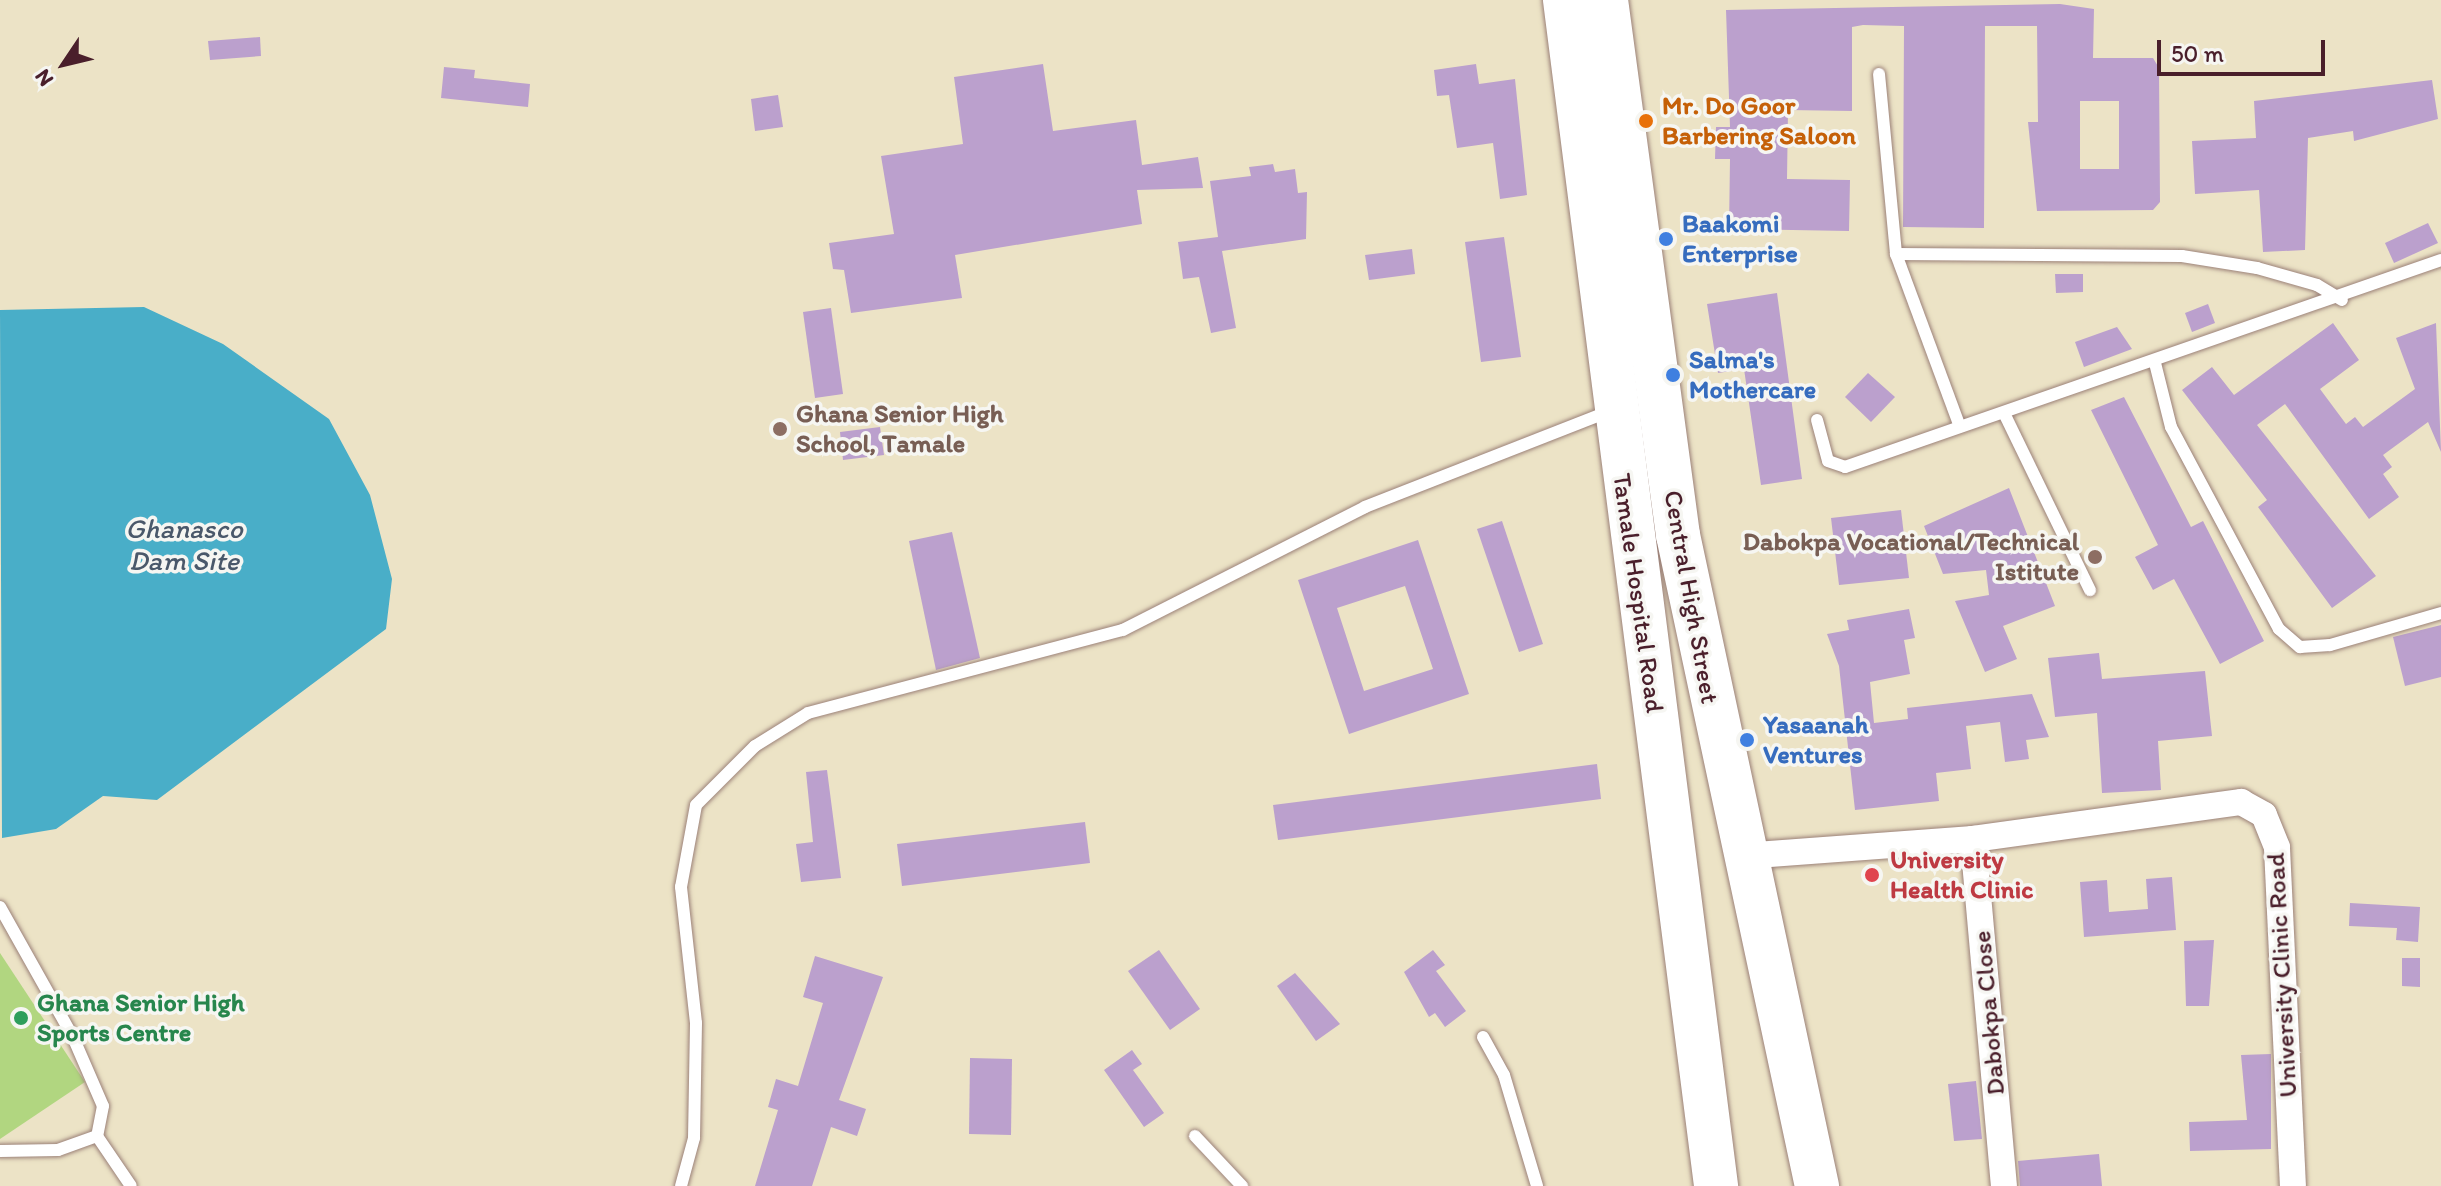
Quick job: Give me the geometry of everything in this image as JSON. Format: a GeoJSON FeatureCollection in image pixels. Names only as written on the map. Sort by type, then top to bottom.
{"type":"FeatureCollection","features":[{"type":"Feature","properties":{"kind":"highway","name":"Tamale Hospital Road"},"geometry":{"type":"LineString","coordinates":[[1565,0],[1613,410],[1716,1186]]}},
{"type":"Feature","properties":{"kind":"highway","name":"Central High Street"},"geometry":{"type":"LineString","coordinates":[[1606,0],[1678,535],[1742,856],[1817,1186]]}},
{"type":"Feature","properties":{"kind":"street","name":"University Clinic Road"},"geometry":{"type":"LineString","coordinates":[[1742,856],[1973,839],[2241,802],[2264,815],[2277,848],[2293,1186]]}},
{"type":"Feature","properties":{"kind":"street","name":"Dabokpa Close"},"geometry":{"type":"LineString","coordinates":[[1973,839],[2004,1186]]}},
{"type":"Feature","properties":{"kind":"lane"},"geometry":{"type":"LineString","coordinates":[[1879,74],[1896,254],[1958,422]]}},
{"type":"Feature","properties":{"kind":"lane"},"geometry":{"type":"LineString","coordinates":[[1896,254],[2182,256],[2257,268],[2317,285],[2342,300]]}},
{"type":"Feature","properties":{"kind":"lane"},"geometry":{"type":"LineString","coordinates":[[1817,420],[1828,461],[1845,467],[1958,422],[2004,413],[2155,363],[2342,300],[2441,260]]}},
{"type":"Feature","properties":{"kind":"lane"},"geometry":{"type":"LineString","coordinates":[[2155,363],[2171,427],[2279,629],[2300,647],[2330,645],[2441,613]]}},
{"type":"Feature","properties":{"kind":"lane"},"geometry":{"type":"LineString","coordinates":[[681,1186],[694,1138],[696,1023],[681,887],[696,805],[755,746],[808,713],[1123,630],[1365,507],[1613,410]]}},
{"type":"Feature","properties":{"kind":"lane"},"geometry":{"type":"LineString","coordinates":[[2004,413],[2090,590]]}},
{"type":"Feature","properties":{"kind":"lane"},"geometry":{"type":"LineString","coordinates":[[0,907],[96,1086],[103,1106],[97,1136],[131,1186]]}},
{"type":"Feature","properties":{"kind":"lane"},"geometry":{"type":"LineString","coordinates":[[1483,1037],[1504,1075],[1537,1186]]}},
{"type":"Feature","properties":{"kind":"lane"},"geometry":{"type":"LineString","coordinates":[[0,1151],[58,1150],[97,1136]]}},
{"type":"Feature","properties":{"kind":"lane"},"geometry":{"type":"LineString","coordinates":[[1195,1136],[1242,1186]]}},
{"type":"Feature","properties":{"kind":"green space","name":"Ghana Senior High Sports Centre"},"geometry":{"type":"Polygon","coordinates":[[[0,953],[85,1082],[0,1139],[0,953]]]}},
{"type":"Feature","properties":{"kind":"water","name":"Ghanasco Dam Site"},"geometry":{"type":"Polygon","coordinates":[[[144,307],[223,344],[329,419],[370,495],[392,579],[386,629],[157,800],[103,796],[56,829],[2,838],[0,310],[144,307]]]}},
{"type":"Feature","properties":{"kind":"building"},"geometry":{"type":"Polygon","coordinates":[[[2060,4],[2094,9],[2093,58],[2153,58],[2159,68],[2160,202],[2153,210],[2037,211],[2028,122],[2038,122],[2037,26],[1985,26],[1984,228],[1903,227],[1904,26],[1863,25],[1852,27],[1852,111],[1788,110],[1787,179],[1850,180],[1849,231],[1729,229],[1730,159],[1715,159],[1716,127],[1730,127],[1726,10],[2060,4]],[[2080,101],[2080,169],[2119,169],[2119,101],[2080,101]]]}},
{"type":"Feature","properties":{"kind":"building"},"geometry":{"type":"Polygon","coordinates":[[[260,37],[261,56],[210,60],[208,41],[260,37]]]}},
{"type":"Feature","properties":{"kind":"building"},"geometry":{"type":"Polygon","coordinates":[[[1043,64],[1053,131],[1136,120],[1142,165],[1198,157],[1203,188],[1137,190],[1142,224],[955,255],[962,298],[851,313],[844,270],[833,269],[829,243],[894,234],[881,156],[963,144],[954,77],[1043,64]]]}},
{"type":"Feature","properties":{"kind":"building"},"geometry":{"type":"Polygon","coordinates":[[[1476,64],[1479,84],[1515,79],[1527,195],[1500,199],[1493,143],[1457,148],[1449,95],[1437,96],[1434,70],[1476,64]]]}},
{"type":"Feature","properties":{"kind":"building"},"geometry":{"type":"Polygon","coordinates":[[[444,67],[475,70],[474,78],[530,84],[528,107],[441,98],[444,67]]]}},
{"type":"Feature","properties":{"kind":"building"},"geometry":{"type":"Polygon","coordinates":[[[2432,80],[2438,119],[2354,141],[2353,131],[2308,138],[2305,250],[2263,252],[2259,190],[2195,194],[2192,141],[2256,138],[2254,101],[2432,80]]]}},
{"type":"Feature","properties":{"kind":"building"},"geometry":{"type":"Polygon","coordinates":[[[778,95],[783,127],[755,131],[751,99],[778,95]]]}},
{"type":"Feature","properties":{"kind":"building"},"geometry":{"type":"Polygon","coordinates":[[[1273,164],[1275,172],[1295,169],[1298,193],[1307,192],[1306,239],[1222,251],[1236,328],[1211,333],[1199,277],[1183,279],[1178,242],[1218,237],[1210,181],[1251,176],[1249,167],[1273,164]]]}},
{"type":"Feature","properties":{"kind":"building"},"geometry":{"type":"Polygon","coordinates":[[[2428,223],[2438,243],[2394,263],[2385,243],[2428,223]]]}},
{"type":"Feature","properties":{"kind":"building"},"geometry":{"type":"Polygon","coordinates":[[[1504,237],[1521,357],[1481,362],[1465,242],[1504,237]]]}},
{"type":"Feature","properties":{"kind":"building"},"geometry":{"type":"Polygon","coordinates":[[[1412,249],[1415,274],[1369,280],[1365,255],[1412,249]]]}},
{"type":"Feature","properties":{"kind":"building"},"geometry":{"type":"Polygon","coordinates":[[[2055,274],[2083,274],[2083,292],[2056,293],[2055,274]]]}},
{"type":"Feature","properties":{"kind":"building"},"geometry":{"type":"Polygon","coordinates":[[[1777,293],[1802,479],[1761,485],[1744,369],[1718,373],[1707,304],[1777,293]]]}},
{"type":"Feature","properties":{"kind":"building"},"geometry":{"type":"Polygon","coordinates":[[[2208,304],[2215,323],[2192,332],[2185,313],[2208,304]]]}},
{"type":"Feature","properties":{"kind":"building"},"geometry":{"type":"Polygon","coordinates":[[[831,308],[843,394],[815,398],[803,312],[831,308]]]}},
{"type":"Feature","properties":{"kind":"building"},"geometry":{"type":"Polygon","coordinates":[[[2333,323],[2359,360],[2320,389],[2346,424],[2355,417],[2363,427],[2415,389],[2396,338],[2436,323],[2441,452],[2428,422],[2383,455],[2392,467],[2383,474],[2399,497],[2369,519],[2285,404],[2257,425],[2376,576],[2332,608],[2258,507],[2267,500],[2182,390],[2212,367],[2234,395],[2333,323]]]}},
{"type":"Feature","properties":{"kind":"building"},"geometry":{"type":"Polygon","coordinates":[[[2117,327],[2132,349],[2084,367],[2075,342],[2117,327]]]}},
{"type":"Feature","properties":{"kind":"building"},"geometry":{"type":"Polygon","coordinates":[[[1868,373],[1895,397],[1871,422],[1845,397],[1868,373]]]}},
{"type":"Feature","properties":{"kind":"building"},"geometry":{"type":"Polygon","coordinates":[[[2124,397],[2191,527],[2203,521],[2264,641],[2220,664],[2174,579],[2153,590],[2135,557],[2158,545],[2091,410],[2124,397]]]}},
{"type":"Feature","properties":{"kind":"building"},"geometry":{"type":"Polygon","coordinates":[[[880,427],[884,455],[843,460],[840,432],[880,427]]]}},
{"type":"Feature","properties":{"kind":"building"},"geometry":{"type":"Polygon","coordinates":[[[2009,488],[2055,606],[2003,626],[2017,659],[1985,672],[1955,601],[1989,595],[1986,570],[1943,574],[1924,526],[2009,488]]]}},
{"type":"Feature","properties":{"kind":"building"},"geometry":{"type":"Polygon","coordinates":[[[1901,510],[1909,578],[1839,585],[1831,518],[1901,510]]]}},
{"type":"Feature","properties":{"kind":"building"},"geometry":{"type":"Polygon","coordinates":[[[1502,521],[1543,644],[1519,652],[1477,529],[1502,521]]]}},
{"type":"Feature","properties":{"kind":"building"},"geometry":{"type":"Polygon","coordinates":[[[952,532],[980,658],[936,670],[909,541],[952,532]]]}},
{"type":"Feature","properties":{"kind":"building"},"geometry":{"type":"Polygon","coordinates":[[[1418,540],[1469,694],[1349,734],[1298,580],[1418,540]],[[1405,586],[1337,608],[1364,691],[1433,669],[1405,586]]]}},
{"type":"Feature","properties":{"kind":"building"},"geometry":{"type":"Polygon","coordinates":[[[1909,609],[1915,638],[1904,640],[1910,674],[1870,682],[1874,723],[1908,719],[1907,708],[2032,694],[2049,737],[2026,740],[2029,759],[2005,762],[2000,722],[1966,726],[1971,769],[1936,773],[1939,801],[1855,810],[1839,666],[1827,634],[1849,630],[1847,620],[1909,609]]]}},
{"type":"Feature","properties":{"kind":"building"},"geometry":{"type":"Polygon","coordinates":[[[2441,625],[2441,677],[2405,686],[2393,637],[2441,625]]]}},
{"type":"Feature","properties":{"kind":"building"},"geometry":{"type":"Polygon","coordinates":[[[2099,653],[2102,679],[2205,671],[2212,736],[2158,741],[2161,790],[2102,793],[2097,713],[2055,717],[2048,658],[2099,653]]]}},
{"type":"Feature","properties":{"kind":"building"},"geometry":{"type":"Polygon","coordinates":[[[1597,764],[1601,799],[1278,840],[1273,805],[1597,764]]]}},
{"type":"Feature","properties":{"kind":"building"},"geometry":{"type":"Polygon","coordinates":[[[827,770],[841,878],[801,882],[796,844],[813,842],[806,772],[827,770]]]}},
{"type":"Feature","properties":{"kind":"building"},"geometry":{"type":"Polygon","coordinates":[[[1085,822],[1090,863],[902,886],[897,844],[1085,822]]]}},
{"type":"Feature","properties":{"kind":"building"},"geometry":{"type":"Polygon","coordinates":[[[2172,877],[2176,930],[2084,937],[2080,882],[2107,880],[2109,912],[2148,909],[2146,879],[2172,877]]]}},
{"type":"Feature","properties":{"kind":"building"},"geometry":{"type":"Polygon","coordinates":[[[2350,903],[2420,907],[2418,942],[2396,940],[2397,928],[2349,926],[2350,903]]]}},
{"type":"Feature","properties":{"kind":"building"},"geometry":{"type":"Polygon","coordinates":[[[2214,940],[2209,1006],[2186,1006],[2184,941],[2214,940]]]}},
{"type":"Feature","properties":{"kind":"building"},"geometry":{"type":"Polygon","coordinates":[[[1159,950],[1200,1009],[1170,1030],[1128,971],[1159,950]]]}},
{"type":"Feature","properties":{"kind":"building"},"geometry":{"type":"Polygon","coordinates":[[[1433,950],[1445,965],[1436,971],[1466,1011],[1445,1027],[1435,1013],[1429,1017],[1404,972],[1433,950]]]}},
{"type":"Feature","properties":{"kind":"building"},"geometry":{"type":"Polygon","coordinates":[[[815,956],[883,977],[839,1100],[866,1109],[857,1136],[831,1127],[812,1186],[755,1186],[778,1110],[768,1107],[776,1079],[798,1086],[823,1003],[803,997],[815,956]]]}},
{"type":"Feature","properties":{"kind":"building"},"geometry":{"type":"Polygon","coordinates":[[[2402,958],[2420,958],[2420,987],[2402,986],[2402,958]]]}},
{"type":"Feature","properties":{"kind":"building"},"geometry":{"type":"Polygon","coordinates":[[[1295,973],[1340,1024],[1316,1041],[1277,986],[1295,973]]]}},
{"type":"Feature","properties":{"kind":"building"},"geometry":{"type":"Polygon","coordinates":[[[1132,1050],[1142,1064],[1133,1070],[1164,1113],[1144,1127],[1104,1070],[1132,1050]]]}},
{"type":"Feature","properties":{"kind":"building"},"geometry":{"type":"Polygon","coordinates":[[[2271,1054],[2271,1149],[2190,1151],[2189,1122],[2247,1120],[2241,1055],[2271,1054]]]}},
{"type":"Feature","properties":{"kind":"building"},"geometry":{"type":"Polygon","coordinates":[[[970,1058],[1012,1059],[1011,1135],[969,1134],[970,1058]]]}},
{"type":"Feature","properties":{"kind":"building"},"geometry":{"type":"Polygon","coordinates":[[[1976,1081],[1982,1139],[1954,1141],[1948,1084],[1976,1081]]]}},
{"type":"Feature","properties":{"kind":"building"},"geometry":{"type":"Polygon","coordinates":[[[2099,1154],[2102,1186],[2020,1186],[2018,1161],[2099,1154]]]}},
{"type":"Feature","properties":{"kind":"place","name":"Mr. Do Goor Barbering Saloon"},"geometry":{"type":"Point","coordinates":[1646,121]}},
{"type":"Feature","properties":{"kind":"place","name":"Baakomi Enterprise"},"geometry":{"type":"Point","coordinates":[1666,239]}},
{"type":"Feature","properties":{"kind":"place","name":"Salma's Mothercare"},"geometry":{"type":"Point","coordinates":[1673,375]}},
{"type":"Feature","properties":{"kind":"place","name":"Ghana Senior High School, Tamale"},"geometry":{"type":"Point","coordinates":[780,429]}},
{"type":"Feature","properties":{"kind":"place","name":"Dabokpa Vocational/Technical Istitute"},"geometry":{"type":"Point","coordinates":[2095,557]}},
{"type":"Feature","properties":{"kind":"place","name":"Yasaanah Ventures"},"geometry":{"type":"Point","coordinates":[1747,740]}},
{"type":"Feature","properties":{"kind":"place","name":"University Health Clinic"},"geometry":{"type":"Point","coordinates":[1872,875]}},
{"type":"Feature","properties":{"kind":"place","name":"Ghana Senior High Sports Centre"},"geometry":{"type":"Point","coordinates":[21,1018]}}]}
